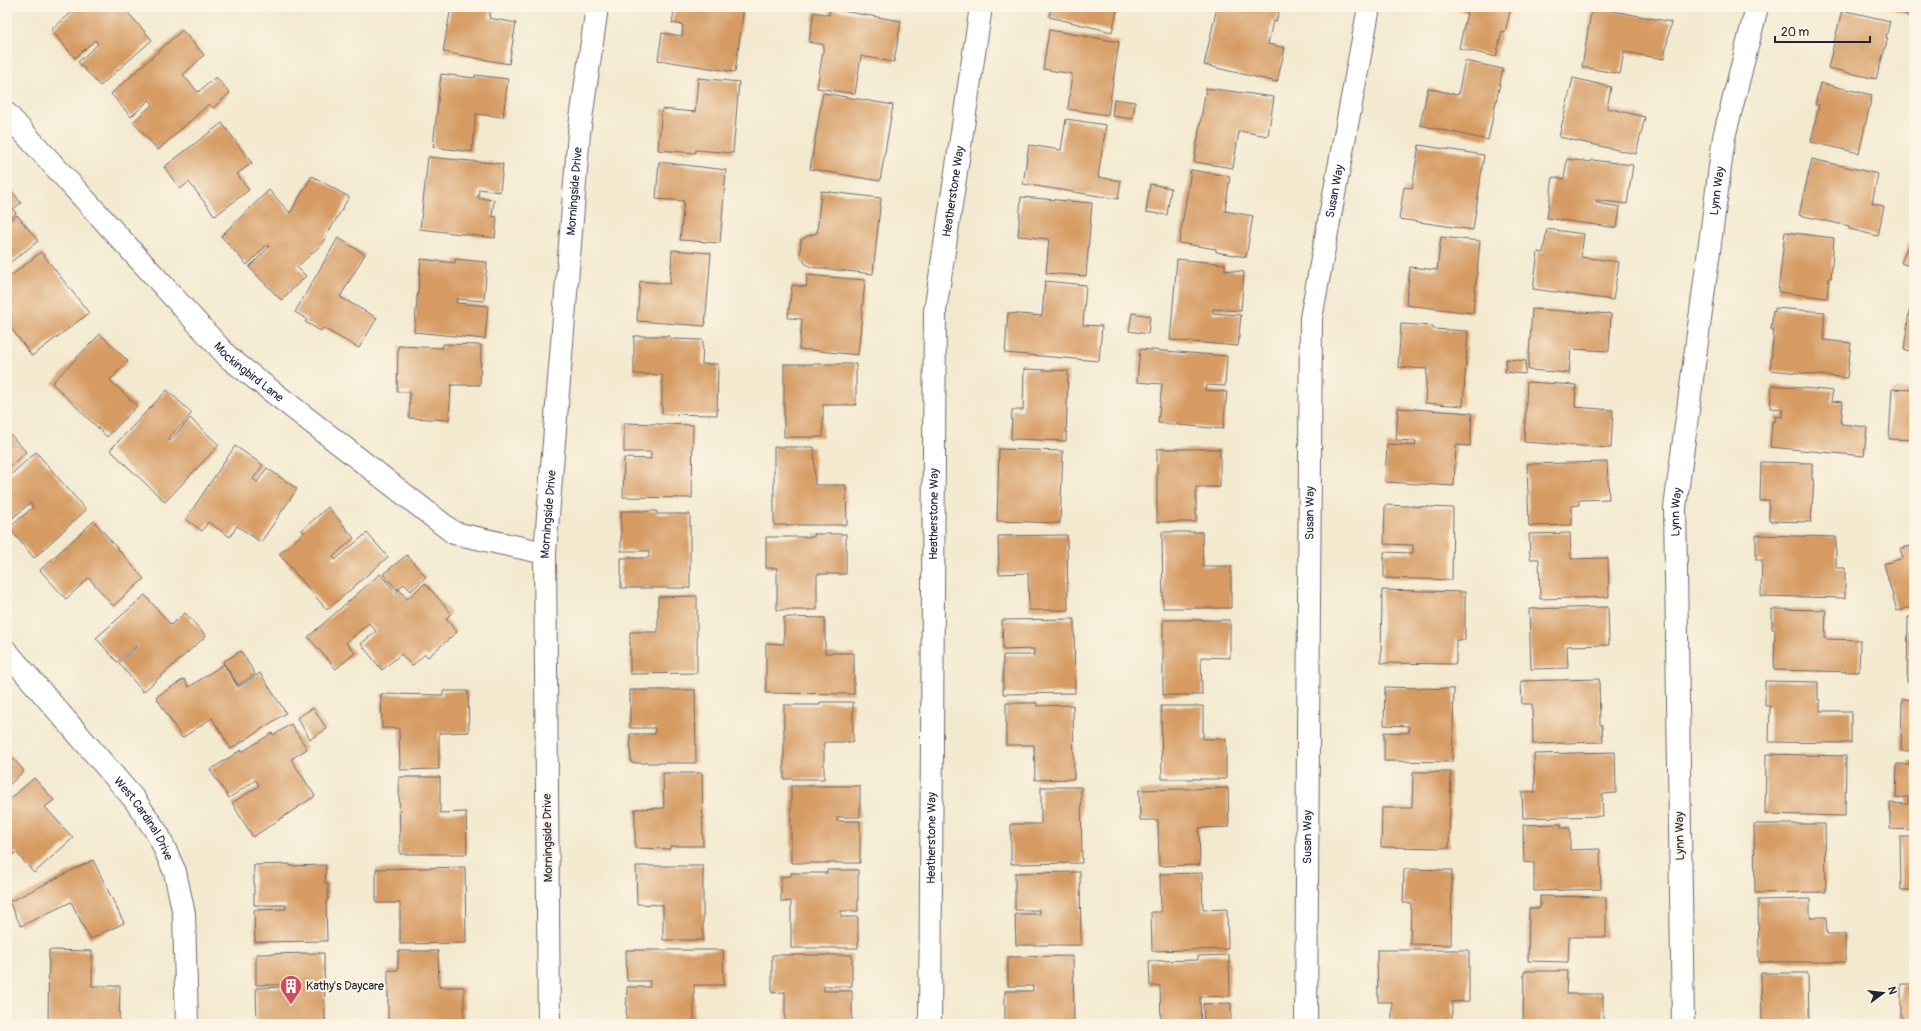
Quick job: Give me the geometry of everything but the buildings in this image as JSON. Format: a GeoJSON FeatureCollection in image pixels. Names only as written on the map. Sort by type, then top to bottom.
{"type":"FeatureCollection","features":[{"type":"Feature","properties":{"kind":"street","name":"Morningside Drive"},"geometry":{"type":"LineString","coordinates":[[550,1024],[545,553],[579,133],[597,7]]}},
{"type":"Feature","properties":{"kind":"street","name":"Heatherstone Way"},"geometry":{"type":"LineString","coordinates":[[930,1024],[936,311],[981,7]]}},
{"type":"Feature","properties":{"kind":"street","name":"Susan Way"},"geometry":{"type":"LineString","coordinates":[[1306,1024],[1311,318],[1370,7]]}},
{"type":"Feature","properties":{"kind":"street","name":"Lynn Way"},"geometry":{"type":"LineString","coordinates":[[1683,1024],[1675,508],[1724,137],[1757,7]]}},
{"type":"Feature","properties":{"kind":"street","name":"Mockingbird Lane"},"geometry":{"type":"LineString","coordinates":[[7,114],[229,358],[454,533],[545,553]]}},
{"type":"Feature","properties":{"kind":"street","name":"West Cardinal Drive"},"geometry":{"type":"LineString","coordinates":[[7,652],[134,799],[158,834],[175,872],[184,914],[187,1024]]}},
{"type":"Feature","properties":{"kind":"place","name":"Kathy's Daycare"},"geometry":{"type":"Point","coordinates":[291,1006]}}]}
